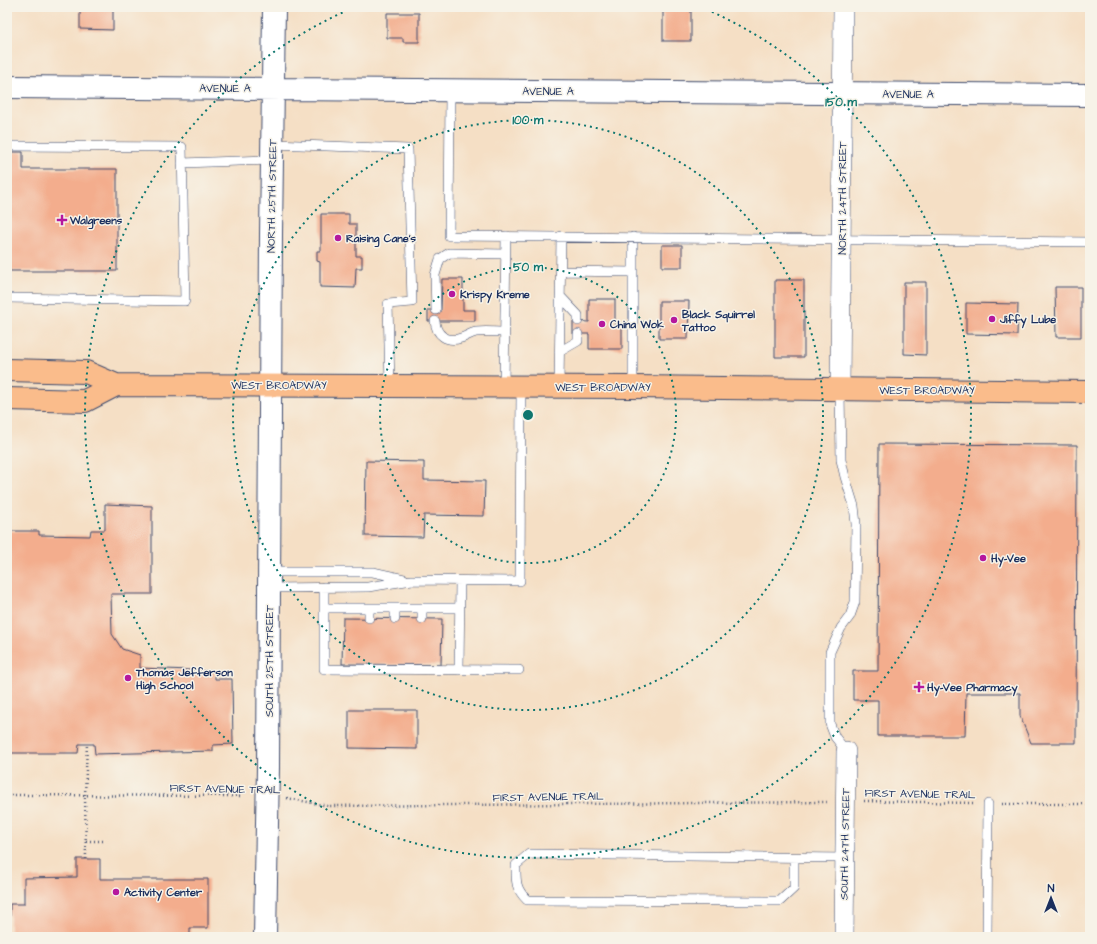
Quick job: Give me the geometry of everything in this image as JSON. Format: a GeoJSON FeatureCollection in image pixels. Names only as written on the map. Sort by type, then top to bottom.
{"type":"FeatureCollection","features":[{"type":"Feature","properties":{"kind":"main road","name":"WEST BROADWAY"},"geometry":{"type":"LineString","coordinates":[[7,370],[86,372],[116,385],[633,387],[1090,392]]}},
{"type":"Feature","properties":{"kind":"main road","name":"WEST BROADWAY"},"geometry":{"type":"LineString","coordinates":[[7,399],[85,400],[116,385]]}},
{"type":"Feature","properties":{"kind":"street","name":"NORTH 25TH STREET"},"geometry":{"type":"LineString","coordinates":[[270,385],[274,7]]}},
{"type":"Feature","properties":{"kind":"street","name":"NORTH 24TH STREET"},"geometry":{"type":"LineString","coordinates":[[840,390],[843,7]]}},
{"type":"Feature","properties":{"kind":"street","name":"AVENUE A"},"geometry":{"type":"LineString","coordinates":[[7,87],[1090,96]]}},
{"type":"Feature","properties":{"kind":"street","name":"SOUTH 25TH STREET"},"geometry":{"type":"LineString","coordinates":[[265,937],[270,580],[270,385]]}},
{"type":"Feature","properties":{"kind":"street","name":"SOUTH 24TH STREET"},"geometry":{"type":"LineString","coordinates":[[844,937],[846,751]]}},
{"type":"Feature","properties":{"kind":"lane"},"geometry":{"type":"LineString","coordinates":[[450,90],[449,236],[1090,242]]}},
{"type":"Feature","properties":{"kind":"lane"},"geometry":{"type":"LineString","coordinates":[[7,146],[182,147],[185,301],[7,298]]}},
{"type":"Feature","properties":{"kind":"lane"},"geometry":{"type":"LineString","coordinates":[[182,163],[272,152],[408,149],[412,302],[388,304],[390,386]]}},
{"type":"Feature","properties":{"kind":"lane"},"geometry":{"type":"LineString","coordinates":[[270,580],[324,588],[368,587],[412,580],[520,581],[512,387],[504,332],[506,236]]}},
{"type":"Feature","properties":{"kind":"lane"},"geometry":{"type":"LineString","coordinates":[[559,387],[560,236]]}},
{"type":"Feature","properties":{"kind":"lane"},"geometry":{"type":"LineString","coordinates":[[633,237],[633,387]]}},
{"type":"Feature","properties":{"kind":"lane"},"geometry":{"type":"LineString","coordinates":[[436,310],[435,275],[440,259],[449,253],[505,254]]}},
{"type":"Feature","properties":{"kind":"lane"},"geometry":{"type":"LineString","coordinates":[[560,271],[633,272]]}},
{"type":"Feature","properties":{"kind":"lane"},"geometry":{"type":"LineString","coordinates":[[560,296],[578,315],[578,322]]}},
{"type":"Feature","properties":{"kind":"lane"},"geometry":{"type":"LineString","coordinates":[[435,321],[438,333],[450,340],[462,338],[475,332],[504,332]]}},
{"type":"Feature","properties":{"kind":"lane"},"geometry":{"type":"LineString","coordinates":[[559,352],[578,342],[578,334]]}},
{"type":"Feature","properties":{"kind":"lane"},"geometry":{"type":"LineString","coordinates":[[840,390],[841,460],[854,506],[856,524],[855,602],[850,616],[841,628],[830,652],[830,724],[835,737],[846,751]]}},
{"type":"Feature","properties":{"kind":"lane"},"geometry":{"type":"LineString","coordinates":[[270,580],[373,572],[412,580]]}},
{"type":"Feature","properties":{"kind":"lane"},"geometry":{"type":"LineString","coordinates":[[459,670],[460,581]]}},
{"type":"Feature","properties":{"kind":"lane"},"geometry":{"type":"LineString","coordinates":[[324,588],[324,669],[422,667],[459,670],[519,670]]}},
{"type":"Feature","properties":{"kind":"lane"},"geometry":{"type":"LineString","coordinates":[[324,608],[460,608]]}},
{"type":"Feature","properties":{"kind":"lane"},"geometry":{"type":"LineString","coordinates":[[369,608],[369,618]]}},
{"type":"Feature","properties":{"kind":"lane"},"geometry":{"type":"LineString","coordinates":[[395,608],[395,619]]}},
{"type":"Feature","properties":{"kind":"lane"},"geometry":{"type":"LineString","coordinates":[[422,608],[422,619]]}},
{"type":"Feature","properties":{"kind":"lane"},"geometry":{"type":"LineString","coordinates":[[987,937],[988,804]]}},
{"type":"Feature","properties":{"kind":"lane"},"geometry":{"type":"LineString","coordinates":[[794,858],[794,888],[780,901],[527,900],[516,886],[516,865],[529,854],[845,858]]}},
{"type":"Feature","properties":{"kind":"path"},"geometry":{"type":"LineString","coordinates":[[86,859],[85,796],[87,744]]}},
{"type":"Feature","properties":{"kind":"path","name":"FIRST AVENUE TRAIL"},"geometry":{"type":"LineString","coordinates":[[7,795],[268,796],[300,800],[328,806],[845,801],[988,804],[1090,804]]}},
{"type":"Feature","properties":{"kind":"path"},"geometry":{"type":"LineString","coordinates":[[86,841],[104,841]]}},
{"type":"Feature","properties":{"kind":"building"},"geometry":{"type":"Polygon","coordinates":[[[80,7],[113,7],[113,30],[80,29],[80,7]]]}},
{"type":"Feature","properties":{"kind":"building"},"geometry":{"type":"Polygon","coordinates":[[[663,7],[691,7],[691,41],[663,41],[663,7]]]}},
{"type":"Feature","properties":{"kind":"building"},"geometry":{"type":"Polygon","coordinates":[[[387,13],[419,13],[419,42],[403,42],[403,38],[387,38],[387,13]]]}},
{"type":"Feature","properties":{"kind":"building","name":"Walgreens"},"geometry":{"type":"Polygon","coordinates":[[[7,152],[23,152],[23,169],[117,169],[117,271],[7,271],[7,152]]]}},
{"type":"Feature","properties":{"kind":"building","name":"Raising Cane's"},"geometry":{"type":"Polygon","coordinates":[[[321,214],[349,214],[349,224],[356,224],[356,256],[362,256],[362,268],[356,268],[355,288],[320,287],[320,262],[317,261],[317,251],[321,251],[321,214]]]}},
{"type":"Feature","properties":{"kind":"building"},"geometry":{"type":"Polygon","coordinates":[[[662,245],[682,245],[682,267],[662,267],[662,245]]]}},
{"type":"Feature","properties":{"kind":"building","name":"Krispy Kreme"},"geometry":{"type":"Polygon","coordinates":[[[442,279],[463,279],[463,310],[475,310],[475,321],[428,321],[428,310],[441,310],[442,279]]]}},
{"type":"Feature","properties":{"kind":"building"},"geometry":{"type":"Polygon","coordinates":[[[775,280],[804,280],[804,357],[775,357],[775,280]]]}},
{"type":"Feature","properties":{"kind":"building"},"geometry":{"type":"Polygon","coordinates":[[[904,282],[926,282],[926,355],[904,354],[904,282]]]}},
{"type":"Feature","properties":{"kind":"building"},"geometry":{"type":"Polygon","coordinates":[[[1055,287],[1081,287],[1081,337],[1056,337],[1055,287]]]}},
{"type":"Feature","properties":{"kind":"building","name":"China Wok"},"geometry":{"type":"Polygon","coordinates":[[[589,299],[615,299],[615,326],[622,326],[622,349],[589,349],[589,334],[573,334],[573,321],[589,322],[589,299]]]}},
{"type":"Feature","properties":{"kind":"building","name":"Black Squirrel Tattoo"},"geometry":{"type":"Polygon","coordinates":[[[659,301],[689,301],[688,339],[659,339],[659,301]]]}},
{"type":"Feature","properties":{"kind":"building","name":"Jiffy Lube"},"geometry":{"type":"Polygon","coordinates":[[[966,303],[1018,304],[1017,335],[966,334],[966,303]]]}},
{"type":"Feature","properties":{"kind":"building","name":"Hy-Vee"},"geometry":{"type":"Polygon","coordinates":[[[879,444],[1077,445],[1076,743],[1031,743],[1020,716],[1020,693],[966,693],[965,736],[878,736],[878,700],[853,700],[853,671],[878,671],[879,444]]]}},
{"type":"Feature","properties":{"kind":"building"},"geometry":{"type":"Polygon","coordinates":[[[366,461],[424,462],[424,480],[485,481],[484,516],[424,515],[423,537],[365,536],[366,461]]]}},
{"type":"Feature","properties":{"kind":"building","name":"Thomas Jefferson High School"},"geometry":{"type":"Polygon","coordinates":[[[105,504],[152,506],[152,594],[111,594],[112,634],[122,649],[140,655],[140,668],[215,671],[215,679],[232,679],[233,744],[213,745],[213,751],[95,754],[94,744],[79,744],[78,753],[7,753],[7,531],[39,531],[39,535],[90,536],[91,530],[105,530],[105,504]]]}},
{"type":"Feature","properties":{"kind":"building"},"geometry":{"type":"Polygon","coordinates":[[[343,618],[442,619],[441,665],[342,664],[343,618]]]}},
{"type":"Feature","properties":{"kind":"building"},"geometry":{"type":"Polygon","coordinates":[[[349,710],[417,710],[417,749],[349,748],[349,710]]]}},
{"type":"Feature","properties":{"kind":"building","name":"Activity Center"},"geometry":{"type":"Polygon","coordinates":[[[77,859],[100,859],[100,879],[208,879],[208,928],[190,928],[190,937],[10,937],[10,904],[24,904],[24,878],[77,877],[77,859]]]}},
{"type":"Feature","properties":{"kind":"place","name":"Walgreens"},"geometry":{"type":"Point","coordinates":[62,220]}},
{"type":"Feature","properties":{"kind":"place","name":"Raising Cane's"},"geometry":{"type":"Point","coordinates":[338,238]}},
{"type":"Feature","properties":{"kind":"place","name":"Krispy Kreme"},"geometry":{"type":"Point","coordinates":[452,294]}},
{"type":"Feature","properties":{"kind":"place","name":"Jiffy Lube"},"geometry":{"type":"Point","coordinates":[992,319]}},
{"type":"Feature","properties":{"kind":"place","name":"Black Squirrel Tattoo"},"geometry":{"type":"Point","coordinates":[674,320]}},
{"type":"Feature","properties":{"kind":"place","name":"China Wok"},"geometry":{"type":"Point","coordinates":[602,324]}},
{"type":"Feature","properties":{"kind":"place","name":"Hy-Vee"},"geometry":{"type":"Point","coordinates":[983,558]}},
{"type":"Feature","properties":{"kind":"place","name":"Thomas Jefferson High School"},"geometry":{"type":"Point","coordinates":[128,678]}},
{"type":"Feature","properties":{"kind":"place","name":"Hy-Vee Pharmacy"},"geometry":{"type":"Point","coordinates":[919,687]}},
{"type":"Feature","properties":{"kind":"place","name":"Activity Center"},"geometry":{"type":"Point","coordinates":[116,892]}}]}
